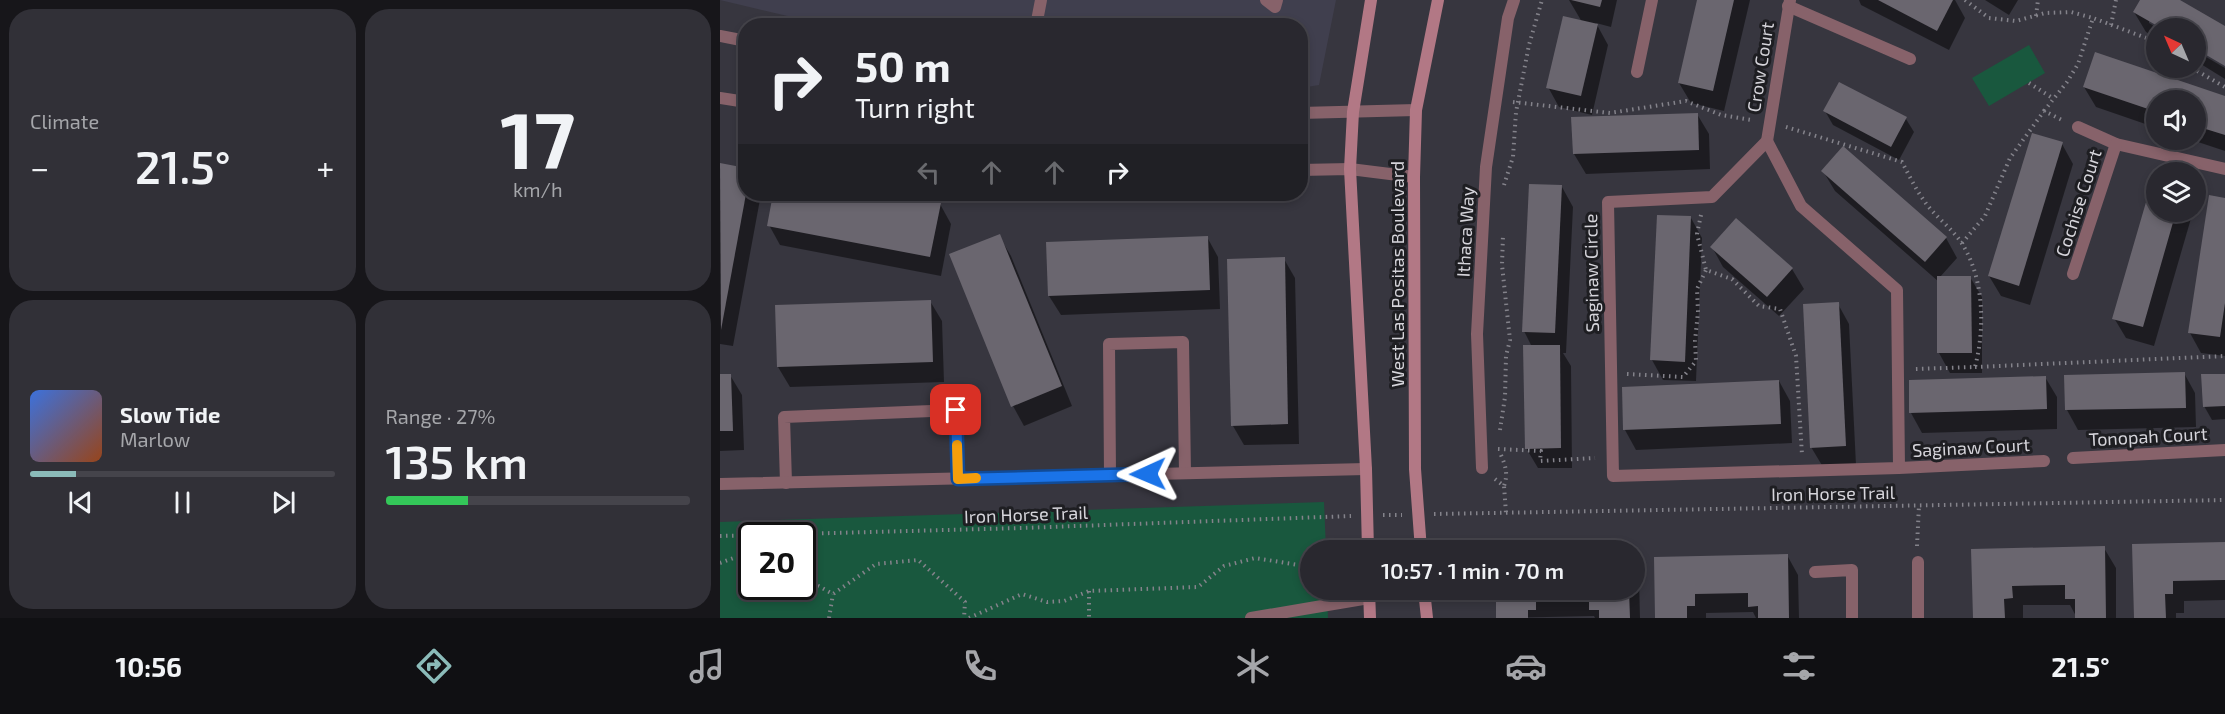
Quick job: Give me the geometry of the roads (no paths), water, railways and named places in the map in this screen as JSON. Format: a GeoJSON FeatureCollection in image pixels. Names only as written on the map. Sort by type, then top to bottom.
{"type":"FeatureCollection","features":[{"type":"Feature","properties":{"kind":"main road","name":"West Las Positas Boulevard"},"geometry":{"type":"LineString","coordinates":[[1368,540],[1350,169],[1353,112],[1371,0]]}},
{"type":"Feature","properties":{"kind":"main road","name":"West Las Positas Boulevard"},"geometry":{"type":"LineString","coordinates":[[1421,540],[1415,469],[1414,177],[1416,110],[1438,0]]}},
{"type":"Feature","properties":{"kind":"main road"},"geometry":{"type":"LineString","coordinates":[[1369,600],[1370,618]]}},
{"type":"Feature","properties":{"kind":"main road"},"geometry":{"type":"LineString","coordinates":[[1425,600],[1427,618]]}},
{"type":"Feature","properties":{"kind":"street"},"geometry":{"type":"LineString","coordinates":[[1038,18],[1041,0]]}},
{"type":"Feature","properties":{"kind":"street"},"geometry":{"type":"LineString","coordinates":[[1266,0],[1275,8],[1277,0]]}},
{"type":"Feature","properties":{"kind":"street","name":"Ithaca Way"},"geometry":{"type":"LineString","coordinates":[[1482,468],[1478,334],[1486,167],[1508,18],[1514,0]]}},
{"type":"Feature","properties":{"kind":"street"},"geometry":{"type":"LineString","coordinates":[[1637,72],[1652,0]]}},
{"type":"Feature","properties":{"kind":"street"},"geometry":{"type":"LineString","coordinates":[[1789,3],[1910,59]]}},
{"type":"Feature","properties":{"kind":"street","name":"Crow Court"},"geometry":{"type":"LineString","coordinates":[[1767,141],[1789,3]]}},
{"type":"Feature","properties":{"kind":"street"},"geometry":{"type":"LineString","coordinates":[[720,36],[738,39]]}},
{"type":"Feature","properties":{"kind":"street"},"geometry":{"type":"LineString","coordinates":[[720,98],[738,101]]}},
{"type":"Feature","properties":{"kind":"street"},"geometry":{"type":"LineString","coordinates":[[1308,113],[1416,110]]}},
{"type":"Feature","properties":{"kind":"street"},"geometry":{"type":"LineString","coordinates":[[2078,127],[2116,144],[2225,169]]}},
{"type":"Feature","properties":{"kind":"street"},"geometry":{"type":"LineString","coordinates":[[1767,141],[1801,206],[1897,290],[1899,468]]}},
{"type":"Feature","properties":{"kind":"street","name":"Saginaw Circle"},"geometry":{"type":"LineString","coordinates":[[1767,141],[1713,197],[1608,202],[1613,476],[1899,468]]}},
{"type":"Feature","properties":{"kind":"street","name":"Cochise Court"},"geometry":{"type":"LineString","coordinates":[[2073,274],[2116,144]]}},
{"type":"Feature","properties":{"kind":"street"},"geometry":{"type":"LineString","coordinates":[[1308,170],[1350,169],[1414,177]]}},
{"type":"Feature","properties":{"kind":"street"},"geometry":{"type":"LineString","coordinates":[[1110,475],[1109,344],[1184,342],[1185,473]]}},
{"type":"Feature","properties":{"kind":"street"},"geometry":{"type":"LineString","coordinates":[[786,483],[784,417],[956,410],[958,479]]}},
{"type":"Feature","properties":{"kind":"street","name":"Tonopah Court"},"geometry":{"type":"LineString","coordinates":[[2073,458],[2225,450]]}},
{"type":"Feature","properties":{"kind":"street","name":"Saginaw Court"},"geometry":{"type":"LineString","coordinates":[[1899,468],[2044,461]]}},
{"type":"Feature","properties":{"kind":"street"},"geometry":{"type":"LineString","coordinates":[[720,484],[1366,469]]}},
{"type":"Feature","properties":{"kind":"street"},"geometry":{"type":"LineString","coordinates":[[1918,562],[1918,618]]}},
{"type":"Feature","properties":{"kind":"street"},"geometry":{"type":"LineString","coordinates":[[1815,572],[1852,570],[1852,618]]}},
{"type":"Feature","properties":{"kind":"street"},"geometry":{"type":"LineString","coordinates":[[1251,618],[1340,600]]}}]}
